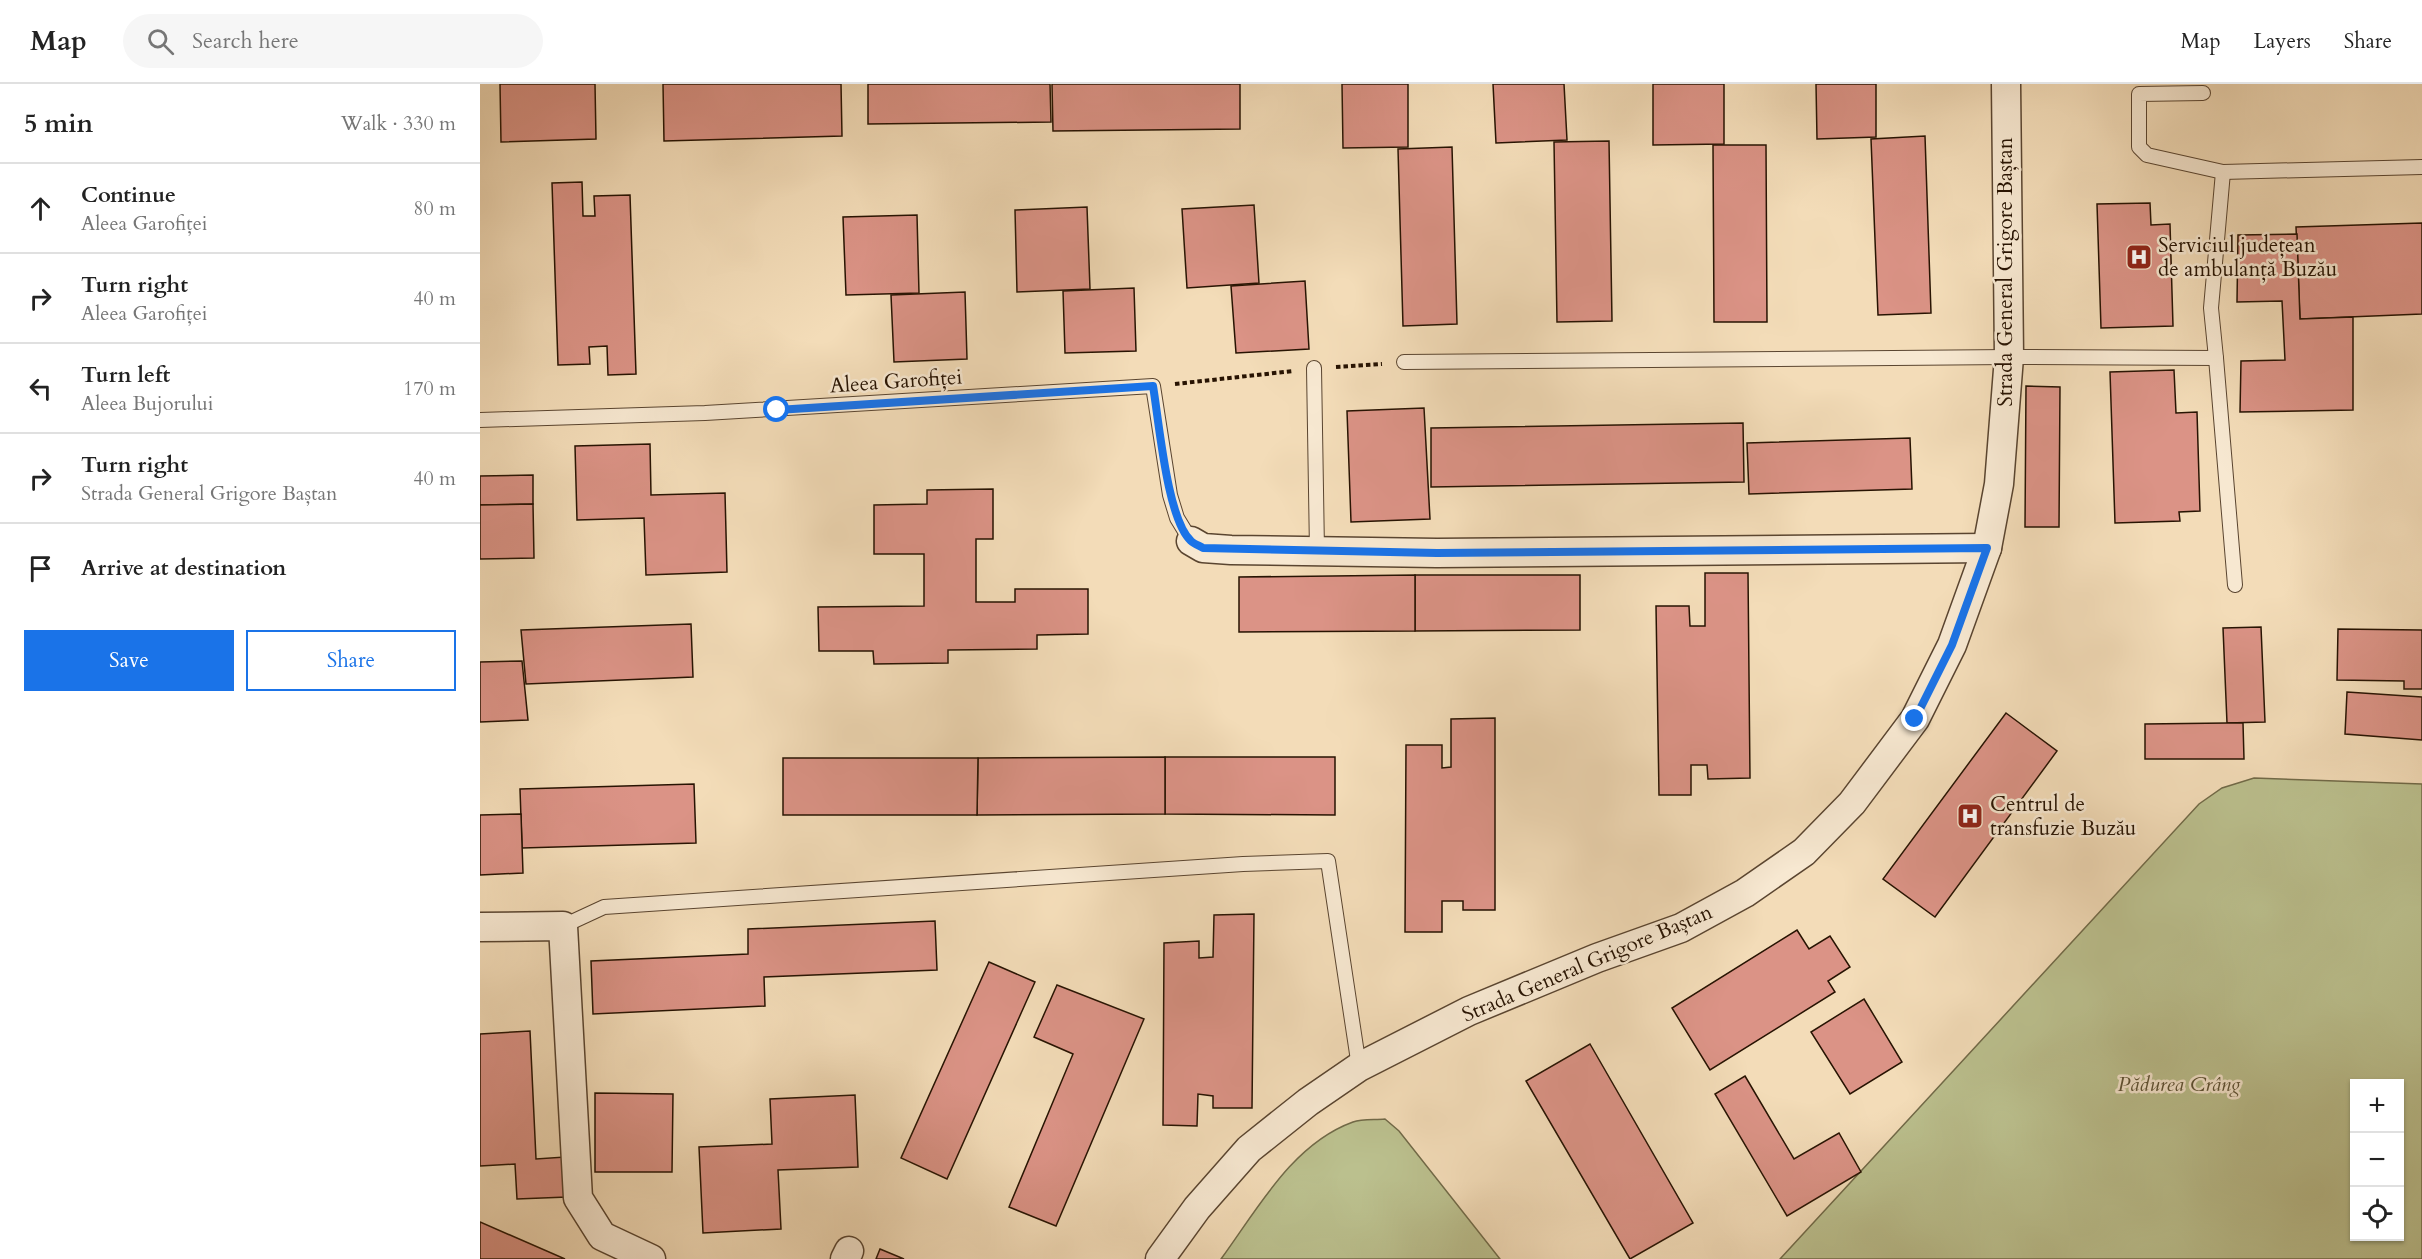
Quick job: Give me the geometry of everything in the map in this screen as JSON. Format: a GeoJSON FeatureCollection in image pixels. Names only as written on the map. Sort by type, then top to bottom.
{"type":"FeatureCollection","features":[{"type":"Feature","properties":{"kind":"street","name":"Strada General Grigore Baștan"},"geometry":{"type":"LineString","coordinates":[[1160,1259],[1197,1208],[1249,1149],[1308,1102],[1359,1067],[1469,1011],[1597,958],[1681,928],[1745,893],[1804,852],[1852,803],[1915,719],[1952,645],[1987,548],[1999,484],[2009,357],[2006,84]]}},
{"type":"Feature","properties":{"kind":"street"},"geometry":{"type":"LineString","coordinates":[[1191,541],[1203,548],[1437,553],[1987,548]]}},
{"type":"Feature","properties":{"kind":"street"},"geometry":{"type":"LineString","coordinates":[[480,927],[563,926],[578,1198],[602,1236],[651,1259]]}},
{"type":"Feature","properties":{"kind":"lane"},"geometry":{"type":"LineString","coordinates":[[2204,93],[2139,94],[2139,147],[2147,154],[2223,171],[2422,167]]}},
{"type":"Feature","properties":{"kind":"lane"},"geometry":{"type":"LineString","coordinates":[[2223,171],[2211,308],[2235,585]]}},
{"type":"Feature","properties":{"kind":"lane"},"geometry":{"type":"LineString","coordinates":[[1404,362],[2009,357],[2216,358]]}},
{"type":"Feature","properties":{"kind":"lane"},"geometry":{"type":"LineString","coordinates":[[1314,368],[1317,551]]}},
{"type":"Feature","properties":{"kind":"lane"},"geometry":{"type":"LineString","coordinates":[[1153,386],[1170,495],[1178,518],[1191,541]]}},
{"type":"Feature","properties":{"kind":"lane","name":"Aleea Garofiței"},"geometry":{"type":"LineString","coordinates":[[480,420],[777,410],[1153,386]]}},
{"type":"Feature","properties":{"kind":"lane"},"geometry":{"type":"LineString","coordinates":[[563,926],[604,907],[1328,861],[1359,1067]]}},
{"type":"Feature","properties":{"kind":"path"},"geometry":{"type":"LineString","coordinates":[[1153,386],[1314,368],[1404,362]]}},
{"type":"Feature","properties":{"kind":"green space","name":"Pădurea Crâng"},"geometry":{"type":"Polygon","coordinates":[[[2254,778],[2422,784],[2422,1259],[1780,1259],[2199,804],[2222,788],[2254,778]]]}},
{"type":"Feature","properties":{"kind":"green space"},"geometry":{"type":"Polygon","coordinates":[[[1385,1119],[1399,1131],[1500,1259],[1221,1259],[1278,1180],[1312,1146],[1331,1132],[1353,1122],[1385,1119]]]}},
{"type":"Feature","properties":{"kind":"building"},"geometry":{"type":"Polygon","coordinates":[[[500,84],[595,84],[596,139],[501,142],[500,84]]]}},
{"type":"Feature","properties":{"kind":"building"},"geometry":{"type":"Polygon","coordinates":[[[663,84],[841,84],[842,136],[664,141],[663,84]]]}},
{"type":"Feature","properties":{"kind":"building"},"geometry":{"type":"Polygon","coordinates":[[[868,84],[1050,84],[1051,122],[868,124],[868,84]]]}},
{"type":"Feature","properties":{"kind":"building"},"geometry":{"type":"Polygon","coordinates":[[[1052,84],[1240,84],[1240,129],[1053,131],[1052,84]]]}},
{"type":"Feature","properties":{"kind":"building"},"geometry":{"type":"Polygon","coordinates":[[[1342,84],[1408,84],[1408,147],[1343,148],[1342,84]]]}},
{"type":"Feature","properties":{"kind":"building"},"geometry":{"type":"Polygon","coordinates":[[[1493,84],[1564,84],[1567,140],[1496,143],[1493,84]]]}},
{"type":"Feature","properties":{"kind":"building"},"geometry":{"type":"Polygon","coordinates":[[[1653,84],[1724,84],[1724,144],[1653,145],[1653,84]]]}},
{"type":"Feature","properties":{"kind":"building"},"geometry":{"type":"Polygon","coordinates":[[[1816,84],[1876,84],[1876,137],[1817,139],[1816,84]]]}},
{"type":"Feature","properties":{"kind":"building"},"geometry":{"type":"Polygon","coordinates":[[[1925,136],[1931,313],[1878,315],[1871,139],[1925,136]]]}},
{"type":"Feature","properties":{"kind":"building"},"geometry":{"type":"Polygon","coordinates":[[[1609,141],[1612,321],[1557,322],[1554,142],[1609,141]]]}},
{"type":"Feature","properties":{"kind":"building"},"geometry":{"type":"Polygon","coordinates":[[[1713,145],[1766,145],[1767,322],[1714,322],[1713,145]]]}},
{"type":"Feature","properties":{"kind":"building"},"geometry":{"type":"Polygon","coordinates":[[[1452,147],[1457,324],[1403,326],[1398,149],[1452,147]]]}},
{"type":"Feature","properties":{"kind":"building"},"geometry":{"type":"Polygon","coordinates":[[[582,182],[583,216],[595,216],[594,196],[630,195],[636,374],[608,375],[607,346],[589,347],[590,364],[558,365],[552,183],[582,182]]]}},
{"type":"Feature","properties":{"kind":"building"},"geometry":{"type":"Polygon","coordinates":[[[2150,203],[2151,225],[2170,224],[2173,326],[2101,328],[2097,204],[2150,203]]]}},
{"type":"Feature","properties":{"kind":"building"},"geometry":{"type":"Polygon","coordinates":[[[1254,205],[1259,283],[1187,288],[1182,209],[1254,205]]]}},
{"type":"Feature","properties":{"kind":"building"},"geometry":{"type":"Polygon","coordinates":[[[1087,207],[1090,289],[1017,292],[1015,210],[1087,207]]]}},
{"type":"Feature","properties":{"kind":"building"},"geometry":{"type":"Polygon","coordinates":[[[917,215],[919,293],[846,295],[843,217],[917,215]]]}},
{"type":"Feature","properties":{"kind":"building"},"geometry":{"type":"Polygon","coordinates":[[[2422,223],[2422,314],[2300,319],[2296,227],[2422,223]]]}},
{"type":"Feature","properties":{"kind":"building"},"geometry":{"type":"Polygon","coordinates":[[[2297,234],[2300,319],[2353,317],[2353,410],[2240,412],[2241,361],[2285,360],[2282,301],[2237,302],[2238,235],[2297,234]]]}},
{"type":"Feature","properties":{"kind":"building"},"geometry":{"type":"Polygon","coordinates":[[[1305,281],[1309,349],[1236,353],[1231,286],[1305,281]]]}},
{"type":"Feature","properties":{"kind":"building"},"geometry":{"type":"Polygon","coordinates":[[[1134,288],[1136,351],[1065,353],[1063,291],[1134,288]]]}},
{"type":"Feature","properties":{"kind":"building"},"geometry":{"type":"Polygon","coordinates":[[[965,292],[967,359],[894,362],[891,295],[965,292]]]}},
{"type":"Feature","properties":{"kind":"building"},"geometry":{"type":"Polygon","coordinates":[[[2174,370],[2176,413],[2197,412],[2200,511],[2179,512],[2180,521],[2115,523],[2110,372],[2174,370]]]}},
{"type":"Feature","properties":{"kind":"building"},"geometry":{"type":"Polygon","coordinates":[[[2026,386],[2060,387],[2059,527],[2025,527],[2026,386]]]}},
{"type":"Feature","properties":{"kind":"building"},"geometry":{"type":"Polygon","coordinates":[[[1424,408],[1430,519],[1351,522],[1347,411],[1424,408]]]}},
{"type":"Feature","properties":{"kind":"building"},"geometry":{"type":"Polygon","coordinates":[[[1743,423],[1744,482],[1431,487],[1431,428],[1743,423]]]}},
{"type":"Feature","properties":{"kind":"building"},"geometry":{"type":"Polygon","coordinates":[[[1910,438],[1912,489],[1749,494],[1747,443],[1910,438]]]}},
{"type":"Feature","properties":{"kind":"building"},"geometry":{"type":"Polygon","coordinates":[[[650,444],[651,495],[725,493],[727,572],[646,575],[644,518],[577,520],[575,446],[650,444]]]}},
{"type":"Feature","properties":{"kind":"building"},"geometry":{"type":"Polygon","coordinates":[[[533,475],[533,504],[480,505],[480,476],[533,475]]]}},
{"type":"Feature","properties":{"kind":"building"},"geometry":{"type":"Polygon","coordinates":[[[993,489],[993,539],[976,539],[976,602],[1015,602],[1015,589],[1088,589],[1088,634],[1037,635],[1037,649],[948,650],[948,663],[874,664],[873,651],[819,651],[818,607],[924,606],[924,554],[874,554],[874,505],[927,504],[927,490],[993,489]]]}},
{"type":"Feature","properties":{"kind":"building"},"geometry":{"type":"Polygon","coordinates":[[[533,504],[534,558],[480,559],[480,505],[533,504]]]}},
{"type":"Feature","properties":{"kind":"building"},"geometry":{"type":"Polygon","coordinates":[[[1705,573],[1748,573],[1750,778],[1708,779],[1707,765],[1691,765],[1691,795],[1659,795],[1656,606],[1689,606],[1690,626],[1705,626],[1705,573]]]}},
{"type":"Feature","properties":{"kind":"building"},"geometry":{"type":"Polygon","coordinates":[[[1415,575],[1580,575],[1580,630],[1415,631],[1415,575]]]}},
{"type":"Feature","properties":{"kind":"building"},"geometry":{"type":"Polygon","coordinates":[[[1415,575],[1415,631],[1239,632],[1239,577],[1415,575]]]}},
{"type":"Feature","properties":{"kind":"building"},"geometry":{"type":"Polygon","coordinates":[[[691,624],[693,677],[526,684],[521,630],[691,624]]]}},
{"type":"Feature","properties":{"kind":"building"},"geometry":{"type":"Polygon","coordinates":[[[2261,627],[2265,722],[2227,723],[2223,628],[2261,627]]]}},
{"type":"Feature","properties":{"kind":"building"},"geometry":{"type":"Polygon","coordinates":[[[2338,629],[2422,630],[2422,689],[2404,689],[2404,681],[2337,680],[2338,629]]]}},
{"type":"Feature","properties":{"kind":"building"},"geometry":{"type":"Polygon","coordinates":[[[522,661],[528,720],[480,722],[480,662],[522,661]]]}},
{"type":"Feature","properties":{"kind":"building"},"geometry":{"type":"Polygon","coordinates":[[[2347,692],[2422,697],[2422,740],[2345,734],[2347,692]]]}},
{"type":"Feature","properties":{"kind":"building"},"geometry":{"type":"Polygon","coordinates":[[[2006,713],[2057,751],[1935,917],[1883,879],[2006,713]]]}},
{"type":"Feature","properties":{"kind":"building"},"geometry":{"type":"Polygon","coordinates":[[[1495,718],[1495,910],[1463,910],[1463,901],[1442,901],[1442,932],[1405,932],[1406,745],[1442,745],[1442,768],[1451,767],[1451,719],[1495,718]]]}},
{"type":"Feature","properties":{"kind":"building"},"geometry":{"type":"Polygon","coordinates":[[[2243,723],[2244,759],[2145,759],[2145,724],[2243,723]]]}},
{"type":"Feature","properties":{"kind":"building"},"geometry":{"type":"Polygon","coordinates":[[[1165,757],[1335,757],[1335,815],[1165,814],[1165,757]]]}},
{"type":"Feature","properties":{"kind":"building"},"geometry":{"type":"Polygon","coordinates":[[[1165,757],[1165,814],[977,815],[978,758],[1165,757]]]}},
{"type":"Feature","properties":{"kind":"building"},"geometry":{"type":"Polygon","coordinates":[[[783,758],[978,758],[977,815],[783,815],[783,758]]]}},
{"type":"Feature","properties":{"kind":"building"},"geometry":{"type":"Polygon","coordinates":[[[694,784],[696,843],[522,848],[520,789],[694,784]]]}},
{"type":"Feature","properties":{"kind":"building"},"geometry":{"type":"Polygon","coordinates":[[[521,814],[523,873],[480,875],[480,815],[521,814]]]}},
{"type":"Feature","properties":{"kind":"building"},"geometry":{"type":"Polygon","coordinates":[[[1254,914],[1252,1108],[1213,1108],[1213,1096],[1198,1094],[1197,1126],[1163,1125],[1164,943],[1199,941],[1199,958],[1213,957],[1214,915],[1254,914]]]}},
{"type":"Feature","properties":{"kind":"building"},"geometry":{"type":"Polygon","coordinates":[[[935,921],[937,970],[764,977],[765,1006],[593,1014],[591,961],[748,954],[748,929],[935,921]]]}},
{"type":"Feature","properties":{"kind":"building"},"geometry":{"type":"Polygon","coordinates":[[[1797,930],[1809,949],[1830,936],[1850,967],[1828,981],[1835,992],[1710,1070],[1672,1008],[1797,930]]]}},
{"type":"Feature","properties":{"kind":"building"},"geometry":{"type":"Polygon","coordinates":[[[989,962],[1035,982],[947,1179],[901,1158],[989,962]]]}},
{"type":"Feature","properties":{"kind":"building"},"geometry":{"type":"Polygon","coordinates":[[[1057,985],[1144,1019],[1056,1226],[1009,1207],[1073,1054],[1034,1037],[1057,985]]]}},
{"type":"Feature","properties":{"kind":"building"},"geometry":{"type":"Polygon","coordinates":[[[1864,999],[1902,1062],[1850,1094],[1811,1032],[1864,999]]]}},
{"type":"Feature","properties":{"kind":"building"},"geometry":{"type":"Polygon","coordinates":[[[530,1031],[536,1159],[565,1157],[567,1197],[517,1199],[515,1164],[480,1166],[480,1034],[530,1031]]]}},
{"type":"Feature","properties":{"kind":"building"},"geometry":{"type":"Polygon","coordinates":[[[1590,1044],[1693,1223],[1630,1259],[1526,1081],[1590,1044]]]}},
{"type":"Feature","properties":{"kind":"building"},"geometry":{"type":"Polygon","coordinates":[[[1745,1076],[1794,1159],[1839,1133],[1861,1172],[1787,1216],[1715,1094],[1745,1076]]]}},
{"type":"Feature","properties":{"kind":"building"},"geometry":{"type":"Polygon","coordinates":[[[595,1093],[673,1094],[672,1172],[595,1172],[595,1093]]]}},
{"type":"Feature","properties":{"kind":"building"},"geometry":{"type":"Polygon","coordinates":[[[855,1095],[858,1167],[778,1170],[781,1229],[703,1233],[699,1147],[772,1144],[770,1099],[855,1095]]]}},
{"type":"Feature","properties":{"kind":"building"},"geometry":{"type":"Polygon","coordinates":[[[480,1222],[565,1259],[480,1259],[480,1222]]]}},
{"type":"Feature","properties":{"kind":"building"},"geometry":{"type":"Polygon","coordinates":[[[880,1249],[904,1259],[876,1259],[880,1249]]]}},
{"type":"Feature","properties":{"kind":"place","name":"Serviciul județean de ambulanță Buzău"},"geometry":{"type":"Point","coordinates":[2139,257]}},
{"type":"Feature","properties":{"kind":"place","name":"Centrul de transfuzie Buzău"},"geometry":{"type":"Point","coordinates":[1970,816]}},
{"type":"Feature","properties":{"kind":"route"},"geometry":{"type":"LineString","coordinates":[[777,410],[1153,386],[1170,495],[1178,518],[1191,541],[1203,548],[1437,553],[1987,548],[1952,645],[1915,719]]}}]}
